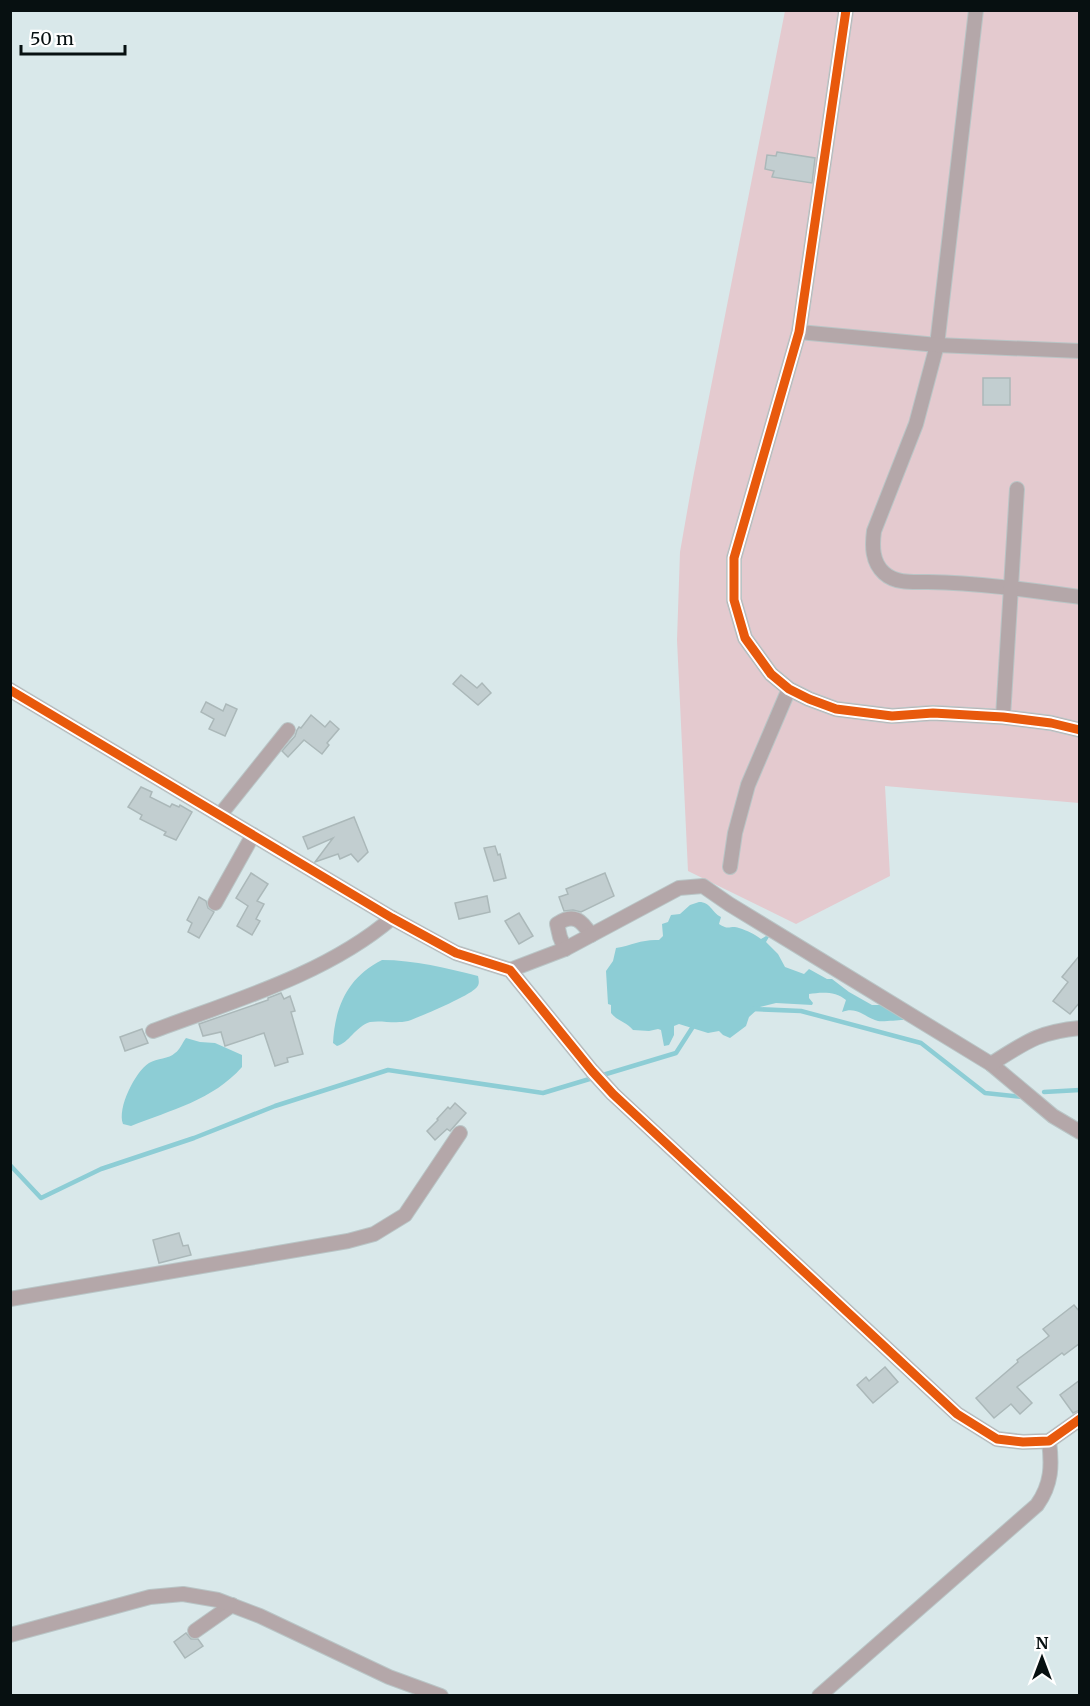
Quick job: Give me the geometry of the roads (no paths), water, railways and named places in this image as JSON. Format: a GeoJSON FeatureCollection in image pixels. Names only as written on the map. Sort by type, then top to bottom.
{"type":"FeatureCollection","features":[{"type":"Feature","properties":{"kind":"street"},"geometry":{"type":"LineString","coordinates":[[846,10],[799,332],[734,558],[734,600],[746,638],[771,674],[789,688],[809,699],[836,709],[892,716],[933,713],[1003,717],[1051,723],[1080,730]]}},
{"type":"Feature","properties":{"kind":"street"},"geometry":{"type":"LineString","coordinates":[[976,10],[938,345],[916,424],[874,531],[872,545],[875,561],[885,574],[901,582],[972,582],[1080,597]]}},
{"type":"Feature","properties":{"kind":"street"},"geometry":{"type":"LineString","coordinates":[[799,332],[938,345],[1080,351]]}},
{"type":"Feature","properties":{"kind":"street"},"geometry":{"type":"LineString","coordinates":[[1003,717],[1017,489]]}},
{"type":"Feature","properties":{"kind":"street"},"geometry":{"type":"LineString","coordinates":[[730,867],[735,833],[748,784],[789,688]]}},
{"type":"Feature","properties":{"kind":"street"},"geometry":{"type":"LineString","coordinates":[[10,690],[392,918],[456,952],[513,974],[592,1071],[630,1110],[957,1414],[997,1439],[1023,1442],[1049,1441],[1080,1419]]}},
{"type":"Feature","properties":{"kind":"street"},"geometry":{"type":"LineString","coordinates":[[220,815],[288,730]]}},
{"type":"Feature","properties":{"kind":"street"},"geometry":{"type":"LineString","coordinates":[[216,903],[253,835]]}},
{"type":"Feature","properties":{"kind":"street"},"geometry":{"type":"LineString","coordinates":[[513,974],[679,888],[703,886],[991,1064],[1053,1116],[1080,1132]]}},
{"type":"Feature","properties":{"kind":"street"},"geometry":{"type":"LineString","coordinates":[[153,1031],[300,974],[370,937],[392,918]]}},
{"type":"Feature","properties":{"kind":"street"},"geometry":{"type":"LineString","coordinates":[[565,949],[557,928],[557,924],[562,921],[573,918],[583,922],[591,935]]}},
{"type":"Feature","properties":{"kind":"street"},"geometry":{"type":"LineString","coordinates":[[991,1064],[1033,1037],[1055,1030],[1080,1028]]}},
{"type":"Feature","properties":{"kind":"street"},"geometry":{"type":"LineString","coordinates":[[10,1299],[336,1244],[374,1234],[405,1215],[460,1133]]}},
{"type":"Feature","properties":{"kind":"street"},"geometry":{"type":"LineString","coordinates":[[819,1695],[1037,1504],[1045,1494],[1049,1481],[1051,1461],[1049,1441]]}},
{"type":"Feature","properties":{"kind":"street"},"geometry":{"type":"LineString","coordinates":[[10,1635],[150,1597],[183,1594],[218,1600],[232,1605],[389,1677],[441,1695]]}},
{"type":"Feature","properties":{"kind":"street"},"geometry":{"type":"LineString","coordinates":[[195,1631],[232,1605]]}},
{"type":"Feature","properties":{"kind":"water"},"geometry":{"type":"Polygon","coordinates":[[[699,902],[709,905],[721,917],[719,924],[722,926],[739,928],[761,939],[769,937],[766,942],[778,954],[785,967],[804,974],[809,969],[827,979],[832,979],[872,1005],[888,1005],[906,1014],[903,1020],[878,1021],[852,1010],[842,1012],[846,1000],[833,994],[818,993],[809,994],[812,1005],[776,1003],[760,1007],[749,1017],[746,1026],[730,1038],[719,1031],[708,1033],[679,1024],[674,1026],[674,1035],[669,1045],[664,1046],[661,1030],[633,1030],[613,1016],[611,1005],[608,1004],[606,971],[613,961],[616,948],[642,941],[659,940],[663,936],[662,924],[668,922],[671,915],[680,914],[690,905],[699,902]]]}},
{"type":"Feature","properties":{"kind":"water"},"geometry":{"type":"Polygon","coordinates":[[[382,960],[442,967],[478,976],[479,981],[475,989],[462,997],[408,1021],[379,1021],[365,1024],[337,1046],[333,1043],[340,1005],[360,975],[382,960]]]}},
{"type":"Feature","properties":{"kind":"water"},"geometry":{"type":"Polygon","coordinates":[[[186,1038],[215,1043],[242,1055],[242,1067],[218,1088],[191,1103],[131,1126],[123,1124],[125,1100],[138,1074],[149,1063],[172,1055],[186,1038]]]}},
{"type":"Feature","properties":{"kind":"waterway"},"geometry":{"type":"LineString","coordinates":[[753,1009],[801,1011],[921,1043],[985,1093],[1023,1097]]}},
{"type":"Feature","properties":{"kind":"waterway"},"geometry":{"type":"LineString","coordinates":[[10,1165],[41,1198],[101,1169],[194,1138],[275,1106],[388,1070],[543,1093],[676,1053],[694,1025]]}},
{"type":"Feature","properties":{"kind":"waterway"},"geometry":{"type":"LineString","coordinates":[[1044,1092],[1080,1090]]}}]}
